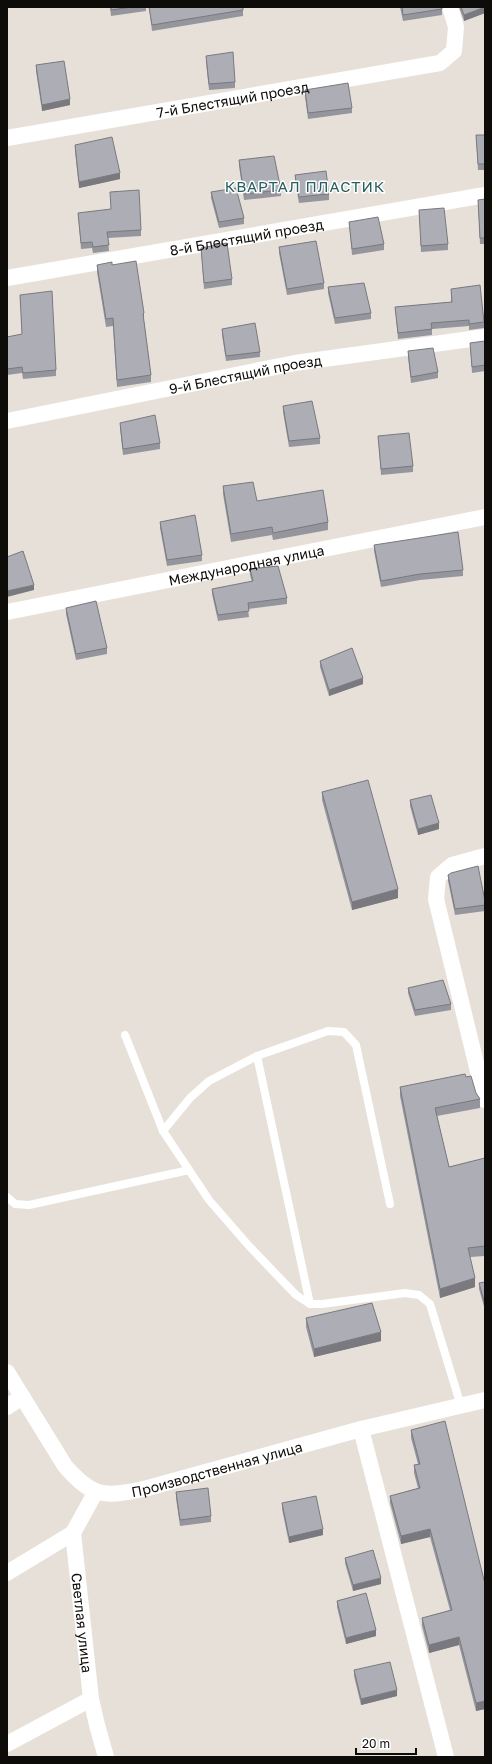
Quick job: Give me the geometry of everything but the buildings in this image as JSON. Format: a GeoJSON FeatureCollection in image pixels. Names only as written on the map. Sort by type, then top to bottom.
{"type":"FeatureCollection","features":[{"type":"Feature","properties":{"kind":"street","name":"7-й Блестящий проезд"},"geometry":{"type":"LineString","coordinates":[[7,138],[440,63],[454,51],[456,27],[450,7]]}},
{"type":"Feature","properties":{"kind":"street","name":"8-й Блестящий проезд"},"geometry":{"type":"LineString","coordinates":[[7,278],[485,195]]}},
{"type":"Feature","properties":{"kind":"street","name":"9-й Блестящий проезд"},"geometry":{"type":"LineString","coordinates":[[7,421],[295,363],[485,337]]}},
{"type":"Feature","properties":{"kind":"street","name":"Международная улица"},"geometry":{"type":"LineString","coordinates":[[7,612],[485,517]]}},
{"type":"Feature","properties":{"kind":"street"},"geometry":{"type":"LineString","coordinates":[[485,856],[452,865],[438,877],[436,899],[485,1100]]}},
{"type":"Feature","properties":{"kind":"street"},"geometry":{"type":"LineString","coordinates":[[7,1372],[65,1466],[77,1480],[95,1493],[73,1533],[7,1573]]}},
{"type":"Feature","properties":{"kind":"street"},"geometry":{"type":"LineString","coordinates":[[7,1407],[22,1397]]}},
{"type":"Feature","properties":{"kind":"street","name":"Производственная улица"},"geometry":{"type":"LineString","coordinates":[[95,1493],[120,1494],[144,1489],[360,1429],[485,1400]]}},
{"type":"Feature","properties":{"kind":"street"},"geometry":{"type":"LineString","coordinates":[[360,1429],[446,1757]]}},
{"type":"Feature","properties":{"kind":"street","name":"Светлая улица"},"geometry":{"type":"LineString","coordinates":[[73,1533],[91,1699],[106,1757]]}},
{"type":"Feature","properties":{"kind":"street"},"geometry":{"type":"LineString","coordinates":[[7,1744],[91,1699]]}},
{"type":"Feature","properties":{"kind":"lane"},"geometry":{"type":"LineString","coordinates":[[163,1131],[190,1098],[208,1081],[257,1056],[328,1031],[344,1032],[356,1045],[390,1204]]}},
{"type":"Feature","properties":{"kind":"lane"},"geometry":{"type":"LineString","coordinates":[[125,1035],[163,1131],[209,1200],[249,1246],[296,1295],[310,1304],[322,1304],[405,1293],[419,1295],[430,1304],[460,1406]]}},
{"type":"Feature","properties":{"kind":"lane"},"geometry":{"type":"LineString","coordinates":[[257,1056],[310,1304]]}},
{"type":"Feature","properties":{"kind":"lane"},"geometry":{"type":"LineString","coordinates":[[7,1197],[15,1204],[28,1205],[189,1170]]}},
{"type":"Feature","properties":{"kind":"district","name":"КВАРТАЛ ПЛАСТИК"},"geometry":{"type":"Point","coordinates":[305,186]}}]}
